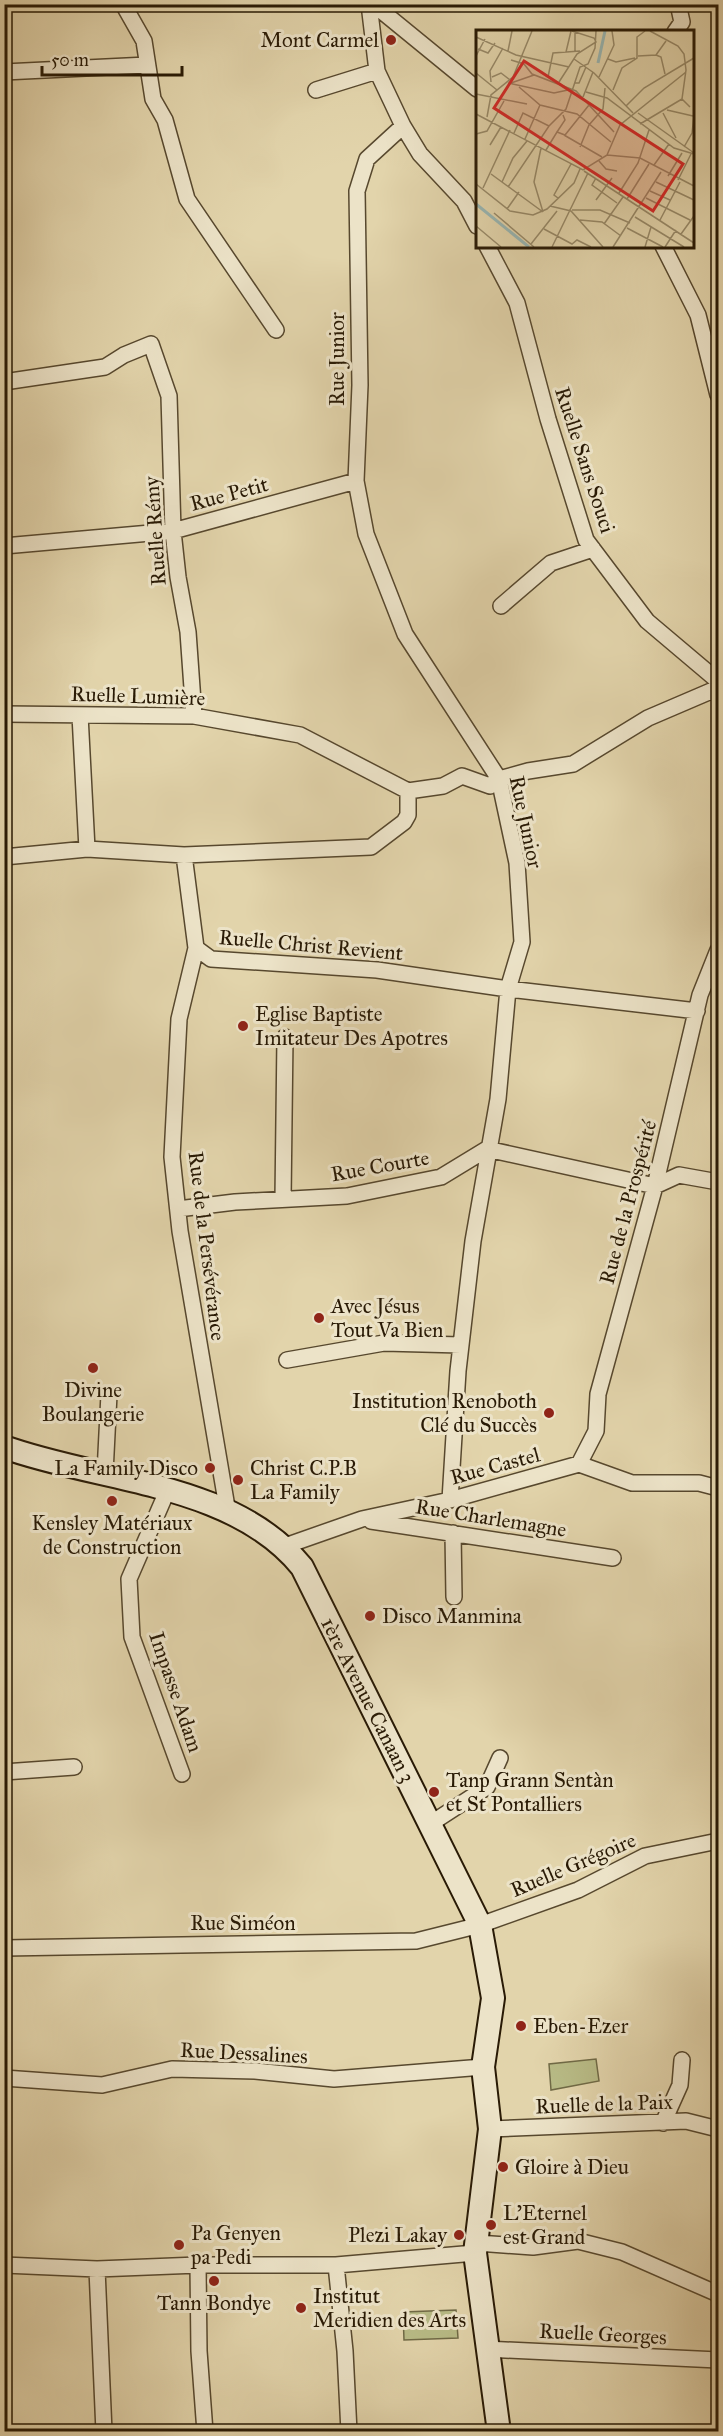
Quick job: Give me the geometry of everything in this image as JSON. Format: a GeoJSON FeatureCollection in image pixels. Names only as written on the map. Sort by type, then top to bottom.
{"type":"FeatureCollection","features":[{"type":"Feature","properties":{"kind":"main road","name":"1ère Avenue Canaan 3"},"geometry":{"type":"LineString","coordinates":[[4,1447],[168,1489],[228,1513],[261,1529],[285,1546],[302,1567],[480,1925],[493,1998],[483,2067],[490,2129],[476,2248],[486,2349],[500,2432]]}},
{"type":"Feature","properties":{"kind":"street"},"geometry":{"type":"LineString","coordinates":[[123,4],[144,41],[153,99],[165,120],[187,200],[276,330]]}},
{"type":"Feature","properties":{"kind":"street"},"geometry":{"type":"LineString","coordinates":[[371,4],[377,71],[403,126],[420,154],[464,201],[476,224]]}},
{"type":"Feature","properties":{"kind":"street"},"geometry":{"type":"LineString","coordinates":[[371,4],[476,88]]}},
{"type":"Feature","properties":{"kind":"street"},"geometry":{"type":"LineString","coordinates":[[676,30],[682,22],[678,4]]}},
{"type":"Feature","properties":{"kind":"street"},"geometry":{"type":"LineString","coordinates":[[4,72],[147,65]]}},
{"type":"Feature","properties":{"kind":"street"},"geometry":{"type":"LineString","coordinates":[[316,90],[377,71]]}},
{"type":"Feature","properties":{"kind":"street","name":"Rue Junior"},"geometry":{"type":"LineString","coordinates":[[403,126],[367,159],[357,191],[360,385],[356,481],[366,534],[405,634],[499,779],[517,863],[522,942],[508,989],[498,1099],[488,1149],[461,1345],[450,1500]]}},
{"type":"Feature","properties":{"kind":"street","name":"Ruelle Sans Souci"},"geometry":{"type":"LineString","coordinates":[[488,248],[517,303],[558,452],[586,540],[647,621],[718,681]]}},
{"type":"Feature","properties":{"kind":"street"},"geometry":{"type":"LineString","coordinates":[[664,248],[698,315],[715,369],[718,395]]}},
{"type":"Feature","properties":{"kind":"street","name":"Ruelle Rémy"},"geometry":{"type":"LineString","coordinates":[[4,382],[105,367],[124,355],[151,344],[169,396],[173,531],[178,577],[188,632],[194,716]]}},
{"type":"Feature","properties":{"kind":"street","name":"Rue Petit"},"geometry":{"type":"LineString","coordinates":[[4,546],[173,531],[356,481]]}},
{"type":"Feature","properties":{"kind":"street"},"geometry":{"type":"LineString","coordinates":[[501,606],[551,563],[593,549]]}},
{"type":"Feature","properties":{"kind":"street"},"geometry":{"type":"LineString","coordinates":[[4,857],[87,849],[184,855],[371,847],[404,822],[408,815],[408,791],[443,786],[462,776],[490,786],[499,779],[528,771],[573,764],[648,718],[711,691],[718,695]]}},
{"type":"Feature","properties":{"kind":"street","name":"Ruelle Lumière"},"geometry":{"type":"LineString","coordinates":[[4,714],[194,716],[300,735],[408,791]]}},
{"type":"Feature","properties":{"kind":"street"},"geometry":{"type":"LineString","coordinates":[[80,715],[87,849]]}},
{"type":"Feature","properties":{"kind":"street","name":"Ruelle Christ Revient"},"geometry":{"type":"LineString","coordinates":[[184,855],[196,948],[211,959],[377,970],[508,989],[697,1011]]}},
{"type":"Feature","properties":{"kind":"street","name":"Rue de la Persévérance"},"geometry":{"type":"LineString","coordinates":[[196,948],[179,1019],[172,1157],[178,1209],[228,1513]]}},
{"type":"Feature","properties":{"kind":"street","name":"Rue de la Prospérité"},"geometry":{"type":"LineString","coordinates":[[579,1464],[596,1431],[598,1394],[655,1186],[697,1011],[718,950]]}},
{"type":"Feature","properties":{"kind":"street"},"geometry":{"type":"LineString","coordinates":[[283,1199],[285,1037]]}},
{"type":"Feature","properties":{"kind":"street"},"geometry":{"type":"LineString","coordinates":[[488,1149],[655,1186],[679,1175],[718,1182]]}},
{"type":"Feature","properties":{"kind":"street","name":"Rue Courte"},"geometry":{"type":"LineString","coordinates":[[178,1209],[283,1199],[347,1196],[441,1177],[488,1149]]}},
{"type":"Feature","properties":{"kind":"street"},"geometry":{"type":"LineString","coordinates":[[287,1360],[384,1343],[461,1345]]}},
{"type":"Feature","properties":{"kind":"street"},"geometry":{"type":"LineString","coordinates":[[105,1473],[109,1394]]}},
{"type":"Feature","properties":{"kind":"street"},"geometry":{"type":"LineString","coordinates":[[579,1464],[632,1483],[699,1483],[718,1488]]}},
{"type":"Feature","properties":{"kind":"street","name":"Rue Castel"},"geometry":{"type":"LineString","coordinates":[[285,1546],[362,1520],[450,1500],[579,1464]]}},
{"type":"Feature","properties":{"kind":"street","name":"Impasse Adam"},"geometry":{"type":"LineString","coordinates":[[168,1489],[129,1579],[132,1637],[182,1774]]}},
{"type":"Feature","properties":{"kind":"street","name":"Rue Charlemagne"},"geometry":{"type":"LineString","coordinates":[[362,1520],[613,1558]]}},
{"type":"Feature","properties":{"kind":"street"},"geometry":{"type":"LineString","coordinates":[[453,1533],[454,1597]]}},
{"type":"Feature","properties":{"kind":"street"},"geometry":{"type":"LineString","coordinates":[[430,1824],[486,1787],[500,1758]]}},
{"type":"Feature","properties":{"kind":"street"},"geometry":{"type":"LineString","coordinates":[[4,1772],[74,1767]]}},
{"type":"Feature","properties":{"kind":"street","name":"Ruelle Grégoire"},"geometry":{"type":"LineString","coordinates":[[480,1925],[578,1890],[645,1856],[718,1841]]}},
{"type":"Feature","properties":{"kind":"street","name":"Rue Siméon"},"geometry":{"type":"LineString","coordinates":[[4,1948],[416,1941],[480,1925]]}},
{"type":"Feature","properties":{"kind":"street"},"geometry":{"type":"LineString","coordinates":[[663,2123],[680,2085],[682,2060]]}},
{"type":"Feature","properties":{"kind":"street","name":"Rue Dessalines"},"geometry":{"type":"LineString","coordinates":[[4,2078],[102,2085],[172,2069],[255,2071],[334,2079],[483,2067]]}},
{"type":"Feature","properties":{"kind":"street","name":"Ruelle de la Paix"},"geometry":{"type":"LineString","coordinates":[[490,2129],[686,2121],[718,2129]]}},
{"type":"Feature","properties":{"kind":"street"},"geometry":{"type":"LineString","coordinates":[[4,2265],[97,2269],[198,2265],[336,2265],[476,2248],[533,2247],[578,2241],[622,2252],[718,2294]]}},
{"type":"Feature","properties":{"kind":"street"},"geometry":{"type":"LineString","coordinates":[[198,2265],[199,2351],[205,2432]]}},
{"type":"Feature","properties":{"kind":"street"},"geometry":{"type":"LineString","coordinates":[[336,2265],[345,2351],[349,2432]]}},
{"type":"Feature","properties":{"kind":"street"},"geometry":{"type":"LineString","coordinates":[[97,2269],[104,2432]]}},
{"type":"Feature","properties":{"kind":"street","name":"Ruelle Georges"},"geometry":{"type":"LineString","coordinates":[[486,2349],[718,2360]]}},
{"type":"Feature","properties":{"kind":"green space"},"geometry":{"type":"Polygon","coordinates":[[[596,2059],[599,2081],[551,2090],[549,2064],[596,2059]]]}},
{"type":"Feature","properties":{"kind":"green space"},"geometry":{"type":"Polygon","coordinates":[[[456,2310],[458,2338],[404,2340],[403,2312],[456,2310]]]}},
{"type":"Feature","properties":{"kind":"place","name":"Mont Carmel"},"geometry":{"type":"Point","coordinates":[391,40]}},
{"type":"Feature","properties":{"kind":"place","name":"Eglise Baptiste Imitateur Des Apotres"},"geometry":{"type":"Point","coordinates":[243,1026]}},
{"type":"Feature","properties":{"kind":"place","name":"Avec Jésus Tout Va Bien"},"geometry":{"type":"Point","coordinates":[319,1318]}},
{"type":"Feature","properties":{"kind":"place","name":"Divine Boulangerie"},"geometry":{"type":"Point","coordinates":[93,1368]}},
{"type":"Feature","properties":{"kind":"place","name":"Institution Renoboth Clé du Succès"},"geometry":{"type":"Point","coordinates":[549,1413]}},
{"type":"Feature","properties":{"kind":"place","name":"La Family Disco"},"geometry":{"type":"Point","coordinates":[210,1468]}},
{"type":"Feature","properties":{"kind":"place","name":"Christ C.P.B La Family"},"geometry":{"type":"Point","coordinates":[238,1480]}},
{"type":"Feature","properties":{"kind":"place","name":"Kensley Matériaux de Construction"},"geometry":{"type":"Point","coordinates":[112,1501]}},
{"type":"Feature","properties":{"kind":"place","name":"Disco Manmina"},"geometry":{"type":"Point","coordinates":[370,1616]}},
{"type":"Feature","properties":{"kind":"place","name":"Tanp Grann Sentàn et St Pontalliers"},"geometry":{"type":"Point","coordinates":[434,1792]}},
{"type":"Feature","properties":{"kind":"place","name":"Eben-Ezer"},"geometry":{"type":"Point","coordinates":[521,2026]}},
{"type":"Feature","properties":{"kind":"place","name":"Gloire à Dieu"},"geometry":{"type":"Point","coordinates":[503,2167]}},
{"type":"Feature","properties":{"kind":"place","name":"L'Eternel est Grand"},"geometry":{"type":"Point","coordinates":[491,2225]}},
{"type":"Feature","properties":{"kind":"place","name":"Plezi Lakay"},"geometry":{"type":"Point","coordinates":[459,2235]}},
{"type":"Feature","properties":{"kind":"place","name":"Pa Genyen pa Pedi"},"geometry":{"type":"Point","coordinates":[179,2245]}},
{"type":"Feature","properties":{"kind":"place","name":"Tann Bondye"},"geometry":{"type":"Point","coordinates":[214,2281]}},
{"type":"Feature","properties":{"kind":"place","name":"Institut Meridien des Arts"},"geometry":{"type":"Point","coordinates":[301,2308]}}]}
